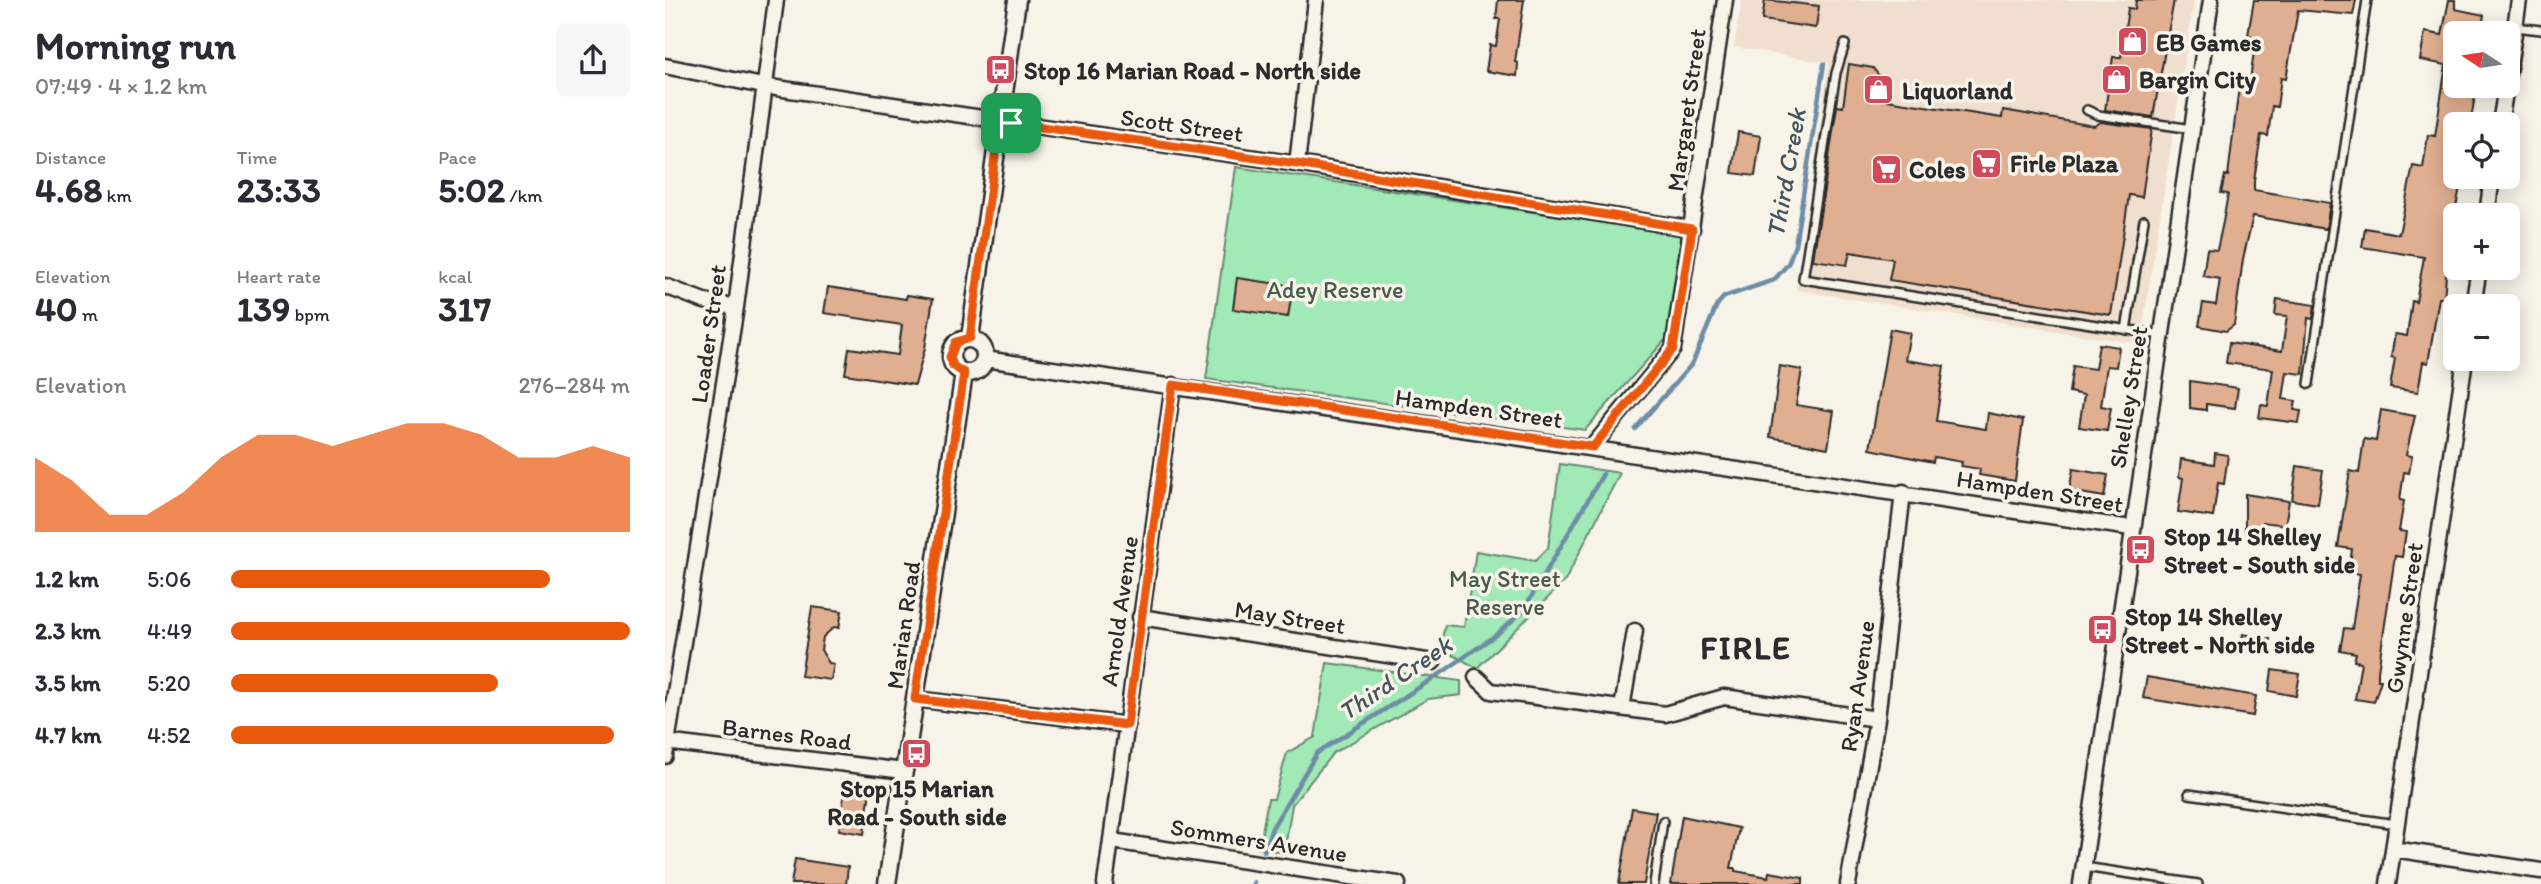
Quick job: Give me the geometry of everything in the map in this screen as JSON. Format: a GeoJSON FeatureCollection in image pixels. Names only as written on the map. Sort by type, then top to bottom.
{"type":"FeatureCollection","features":[{"type":"Feature","properties":{"kind":"street","name":"Loader Street"},"geometry":{"type":"LineString","coordinates":[[666,747],[736,307],[776,0]]}},
{"type":"Feature","properties":{"kind":"street"},"geometry":{"type":"LineString","coordinates":[[970,338],[1017,0]]}},
{"type":"Feature","properties":{"kind":"street"},"geometry":{"type":"LineString","coordinates":[[1297,164],[1316,0]]}},
{"type":"Feature","properties":{"kind":"street","name":"Margaret Street"},"geometry":{"type":"LineString","coordinates":[[1593,447],[1673,349],[1725,0]]}},
{"type":"Feature","properties":{"kind":"street","name":"Shelley Street"},"geometry":{"type":"LineString","coordinates":[[2081,884],[2131,528],[2211,0]]}},
{"type":"Feature","properties":{"kind":"street"},"geometry":{"type":"LineString","coordinates":[[2516,21],[2519,0]]}},
{"type":"Feature","properties":{"kind":"street","name":"Scott Street"},"geometry":{"type":"LineString","coordinates":[[665,66],[763,86],[1297,164],[1692,229]]}},
{"type":"Feature","properties":{"kind":"street"},"geometry":{"type":"LineString","coordinates":[[665,286],[704,301],[736,307]]}},
{"type":"Feature","properties":{"kind":"street"},"geometry":{"type":"LineString","coordinates":[[970,338],[983,346],[985,359],[977,371],[964,373],[953,366],[951,349],[956,342],[970,338]]}},
{"type":"Feature","properties":{"kind":"street","name":"Hampden Street"},"geometry":{"type":"LineString","coordinates":[[985,359],[1903,492],[2131,528]]}},
{"type":"Feature","properties":{"kind":"street","name":"Gwynne Street"},"geometry":{"type":"LineString","coordinates":[[2388,884],[2463,371]]}},
{"type":"Feature","properties":{"kind":"street","name":"Marian Road"},"geometry":{"type":"LineString","coordinates":[[887,884],[964,373]]}},
{"type":"Feature","properties":{"kind":"street","name":"Arnold Avenue"},"geometry":{"type":"LineString","coordinates":[[1105,884],[1173,385]]}},
{"type":"Feature","properties":{"kind":"street","name":"Ryan Avenue"},"geometry":{"type":"LineString","coordinates":[[1848,884],[1877,719],[1903,492]]}},
{"type":"Feature","properties":{"kind":"street","name":"May Street"},"geometry":{"type":"LineString","coordinates":[[1140,617],[1433,662]]}},
{"type":"Feature","properties":{"kind":"street"},"geometry":{"type":"LineString","coordinates":[[1622,708],[1635,631]]}},
{"type":"Feature","properties":{"kind":"street"},"geometry":{"type":"LineString","coordinates":[[1476,677],[1491,691],[1665,714],[1724,697],[1877,719]]}},
{"type":"Feature","properties":{"kind":"street"},"geometry":{"type":"LineString","coordinates":[[915,699],[1127,725]]}},
{"type":"Feature","properties":{"kind":"street","name":"Barnes Road"},"geometry":{"type":"LineString","coordinates":[[666,747],[904,771]]}},
{"type":"Feature","properties":{"kind":"street","name":"Sommers Avenue"},"geometry":{"type":"LineString","coordinates":[[1112,841],[1398,884]]}},
{"type":"Feature","properties":{"kind":"street"},"geometry":{"type":"LineString","coordinates":[[2393,849],[2541,871]]}},
{"type":"Feature","properties":{"kind":"lane"},"geometry":{"type":"LineString","coordinates":[[2309,384],[2367,0]]}},
{"type":"Feature","properties":{"kind":"lane"},"geometry":{"type":"LineString","coordinates":[[2520,28],[2541,30]]}},
{"type":"Feature","properties":{"kind":"lane"},"geometry":{"type":"LineString","coordinates":[[1845,44],[1836,73],[1803,279],[2161,335]]}},
{"type":"Feature","properties":{"kind":"lane"},"geometry":{"type":"LineString","coordinates":[[2087,110],[2098,115],[2192,129]]}},
{"type":"Feature","properties":{"kind":"lane"},"geometry":{"type":"LineString","coordinates":[[2126,330],[2144,220]]}},
{"type":"Feature","properties":{"kind":"lane"},"geometry":{"type":"LineString","coordinates":[[2189,794],[2396,824]]}},
{"type":"Feature","properties":{"kind":"lane"},"geometry":{"type":"LineString","coordinates":[[1654,884],[1663,821]]}},
{"type":"Feature","properties":{"kind":"lane"},"geometry":{"type":"LineString","coordinates":[[2084,867],[2198,884]]}},
{"type":"Feature","properties":{"kind":"shaded area","name":"Firle Plaza"},"geometry":{"type":"Polygon","coordinates":[[[1742,0],[2194,0],[2140,344],[1796,290],[1829,63],[1734,47],[1742,0]]]}},
{"type":"Feature","properties":{"kind":"green space","name":"Adey Reserve"},"geometry":{"type":"Polygon","coordinates":[[[1236,167],[1685,235],[1666,339],[1585,430],[1206,379],[1236,167]]]}},
{"type":"Feature","properties":{"kind":"green space","name":"May Street Reserve"},"geometry":{"type":"Polygon","coordinates":[[[1560,464],[1620,473],[1565,581],[1477,668],[1440,648],[1445,625],[1464,627],[1476,551],[1535,561],[1548,548],[1560,464]]]}},
{"type":"Feature","properties":{"kind":"green space","name":"May Street Reserve"},"geometry":{"type":"Polygon","coordinates":[[[1327,663],[1461,681],[1461,695],[1428,699],[1333,753],[1292,805],[1284,853],[1259,848],[1268,799],[1274,799],[1287,753],[1315,737],[1327,663]]]}},
{"type":"Feature","properties":{"kind":"building"},"geometry":{"type":"Polygon","coordinates":[[[1498,0],[1524,0],[1515,62],[1518,63],[1517,76],[1486,71],[1490,45],[1496,46],[1500,19],[1496,19],[1498,0]]]}},
{"type":"Feature","properties":{"kind":"building"},"geometry":{"type":"Polygon","coordinates":[[[1765,0],[1819,6],[1816,28],[1762,20],[1765,0]]]}},
{"type":"Feature","properties":{"kind":"building"},"geometry":{"type":"Polygon","coordinates":[[[2136,0],[2174,0],[2153,117],[2105,110],[2113,57],[2121,57],[2128,8],[2135,9],[2136,0]]]}},
{"type":"Feature","properties":{"kind":"building"},"geometry":{"type":"Polygon","coordinates":[[[2254,0],[2356,0],[2353,15],[2298,10],[2286,79],[2281,78],[2277,107],[2272,106],[2268,136],[2261,135],[2254,180],[2254,190],[2330,203],[2326,229],[2253,216],[2243,259],[2234,325],[2226,331],[2199,326],[2203,303],[2216,305],[2220,279],[2203,276],[2207,249],[2217,250],[2223,222],[2228,194],[2221,193],[2225,175],[2228,176],[2240,78],[2250,80],[2256,37],[2248,35],[2254,0]]]}},
{"type":"Feature","properties":{"kind":"building"},"geometry":{"type":"Polygon","coordinates":[[[2449,0],[2455,0],[2455,9],[2484,15],[2483,21],[2445,21],[2449,0]]]}},
{"type":"Feature","properties":{"kind":"building"},"geometry":{"type":"Polygon","coordinates":[[[2443,30],[2443,64],[2420,60],[2425,32],[2442,35],[2443,30]]]}},
{"type":"Feature","properties":{"kind":"building","name":"Firle Plaza"},"geometry":{"type":"Polygon","coordinates":[[[1849,64],[1873,68],[1883,81],[1880,99],[2002,118],[2003,110],[2094,126],[2101,122],[2152,129],[2142,197],[2129,195],[2111,315],[1889,280],[1893,259],[1850,252],[1847,265],[1813,260],[1837,106],[1843,107],[1849,64]]]}},
{"type":"Feature","properties":{"kind":"building"},"geometry":{"type":"Polygon","coordinates":[[[2443,84],[2443,98],[2475,98],[2472,112],[2443,112],[2443,189],[2460,189],[2457,203],[2443,203],[2444,294],[2443,298],[2439,298],[2428,363],[2423,362],[2418,392],[2390,388],[2395,358],[2391,357],[2395,334],[2407,336],[2412,301],[2416,302],[2424,257],[2362,247],[2365,228],[2399,234],[2413,166],[2423,168],[2428,135],[2435,136],[2443,84]]]}},
{"type":"Feature","properties":{"kind":"building"},"geometry":{"type":"Polygon","coordinates":[[[1738,132],[1761,136],[1755,176],[1732,173],[1738,132]]]}},
{"type":"Feature","properties":{"kind":"building"},"geometry":{"type":"Polygon","coordinates":[[[1237,278],[1293,286],[1288,317],[1233,309],[1237,278]]]}},
{"type":"Feature","properties":{"kind":"building"},"geometry":{"type":"Polygon","coordinates":[[[828,287],[906,299],[907,295],[933,299],[925,348],[915,385],[845,374],[849,348],[898,355],[902,325],[824,313],[828,287]]]}},
{"type":"Feature","properties":{"kind":"building"},"geometry":{"type":"Polygon","coordinates":[[[2277,299],[2315,305],[2313,319],[2308,318],[2303,374],[2287,372],[2283,399],[2296,401],[2294,410],[2301,411],[2299,423],[2259,418],[2261,405],[2268,406],[2273,369],[2226,363],[2229,343],[2282,351],[2287,316],[2275,315],[2277,299]]]}},
{"type":"Feature","properties":{"kind":"building"},"geometry":{"type":"Polygon","coordinates":[[[1890,329],[1910,333],[1905,360],[1944,366],[1936,421],[1986,429],[1988,413],[2023,420],[2015,481],[1979,475],[1980,469],[1961,466],[1962,462],[1934,457],[1933,462],[1870,449],[1890,329]]]}},
{"type":"Feature","properties":{"kind":"building"},"geometry":{"type":"Polygon","coordinates":[[[2099,344],[2119,347],[2116,367],[2107,366],[2101,406],[2111,408],[2107,431],[2079,427],[2084,395],[2069,392],[2073,366],[2095,369],[2099,344]]]}},
{"type":"Feature","properties":{"kind":"building"},"geometry":{"type":"Polygon","coordinates":[[[1780,366],[1802,370],[1796,405],[1834,411],[1828,448],[1770,437],[1780,366]]]}},
{"type":"Feature","properties":{"kind":"building"},"geometry":{"type":"Polygon","coordinates":[[[2190,381],[2238,388],[2235,408],[2206,404],[2206,410],[2190,408],[2190,381]]]}},
{"type":"Feature","properties":{"kind":"building"},"geometry":{"type":"Polygon","coordinates":[[[2381,410],[2415,416],[2406,455],[2412,456],[2409,473],[2404,472],[2400,500],[2404,501],[2399,531],[2406,532],[2402,557],[2395,556],[2378,671],[2378,680],[2381,680],[2374,702],[2355,699],[2361,662],[2354,661],[2356,653],[2340,650],[2344,628],[2352,629],[2360,574],[2349,572],[2352,549],[2338,547],[2350,471],[2359,473],[2364,439],[2376,441],[2381,410]]]}},
{"type":"Feature","properties":{"kind":"building"},"geometry":{"type":"Polygon","coordinates":[[[2215,453],[2228,455],[2224,484],[2218,483],[2213,517],[2178,512],[2183,478],[2179,477],[2181,459],[2214,464],[2215,453]]]}},
{"type":"Feature","properties":{"kind":"building"},"geometry":{"type":"Polygon","coordinates":[[[2297,466],[2323,470],[2318,504],[2292,500],[2297,466]]]}},
{"type":"Feature","properties":{"kind":"building"},"geometry":{"type":"Polygon","coordinates":[[[2073,469],[2108,475],[2104,497],[2069,491],[2073,469]]]}},
{"type":"Feature","properties":{"kind":"building"},"geometry":{"type":"Polygon","coordinates":[[[2245,494],[2289,501],[2285,525],[2263,522],[2261,533],[2245,531],[2245,494]]]}},
{"type":"Feature","properties":{"kind":"building"},"geometry":{"type":"Polygon","coordinates":[[[812,607],[842,611],[839,628],[834,627],[823,637],[821,650],[829,663],[834,664],[831,680],[801,676],[812,607]]]}},
{"type":"Feature","properties":{"kind":"building"},"geometry":{"type":"Polygon","coordinates":[[[2243,634],[2270,639],[2267,654],[2240,649],[2243,634]]]}},
{"type":"Feature","properties":{"kind":"building"},"geometry":{"type":"Polygon","coordinates":[[[2272,670],[2300,674],[2296,696],[2269,691],[2272,670]]]}},
{"type":"Feature","properties":{"kind":"building"},"geometry":{"type":"Polygon","coordinates":[[[2147,677],[2256,696],[2253,716],[2143,698],[2147,677]]]}},
{"type":"Feature","properties":{"kind":"building"},"geometry":{"type":"Polygon","coordinates":[[[846,781],[867,784],[870,791],[864,834],[839,830],[846,781]]]}},
{"type":"Feature","properties":{"kind":"building"},"geometry":{"type":"Polygon","coordinates":[[[1632,808],[1656,812],[1644,884],[1619,884],[1632,808]]]}},
{"type":"Feature","properties":{"kind":"building"},"geometry":{"type":"Polygon","coordinates":[[[1682,816],[1739,828],[1731,868],[1735,868],[1735,871],[1768,877],[1769,872],[1803,878],[1803,884],[1671,884],[1682,816]]]}},
{"type":"Feature","properties":{"kind":"building"},"geometry":{"type":"Polygon","coordinates":[[[795,859],[848,867],[846,884],[791,884],[795,859]]]}},
{"type":"Feature","properties":{"kind":"waterway","name":"Third Creek"},"geometry":{"type":"LineString","coordinates":[[1635,429],[1692,364],[1717,305],[1724,297],[1774,280],[1788,264],[1795,245],[1824,64]]}},
{"type":"Feature","properties":{"kind":"waterway","name":"Third Creek"},"geometry":{"type":"LineString","coordinates":[[1264,851],[1272,828],[1317,753],[1440,674],[1497,634],[1523,611],[1603,474]]}},
{"type":"Feature","properties":{"kind":"place","name":"EB Games"},"geometry":{"type":"Point","coordinates":[2133,42]}},
{"type":"Feature","properties":{"kind":"place","name":"Stop 16 Marian Road - North side"},"geometry":{"type":"Point","coordinates":[1001,70]}},
{"type":"Feature","properties":{"kind":"place","name":"Bargin City"},"geometry":{"type":"Point","coordinates":[2116,79]}},
{"type":"Feature","properties":{"kind":"place","name":"Liquorland"},"geometry":{"type":"Point","coordinates":[1879,90]}},
{"type":"Feature","properties":{"kind":"place","name":"Firle Plaza"},"geometry":{"type":"Point","coordinates":[1987,163]}},
{"type":"Feature","properties":{"kind":"place","name":"Coles"},"geometry":{"type":"Point","coordinates":[1886,169]}},
{"type":"Feature","properties":{"kind":"place","name":"Stop 14 Shelley Street - South side"},"geometry":{"type":"Point","coordinates":[2141,550]}},
{"type":"Feature","properties":{"kind":"place","name":"Stop 14 Shelley Street - North side"},"geometry":{"type":"Point","coordinates":[2102,630]}},
{"type":"Feature","properties":{"kind":"place","name":"Stop 15 Marian Road - South side"},"geometry":{"type":"Point","coordinates":[917,754]}},
{"type":"Feature","properties":{"kind":"district","name":"FIRLE"},"geometry":{"type":"Point","coordinates":[1746,648]}},
{"type":"Feature","properties":{"kind":"route"},"geometry":{"type":"LineString","coordinates":[[1000,121],[1011,123],[1297,164],[1692,229],[1673,349],[1593,447],[1173,385],[1127,725],[915,699],[964,373],[953,366],[951,349],[956,342],[970,338],[1000,121]]}}]}
